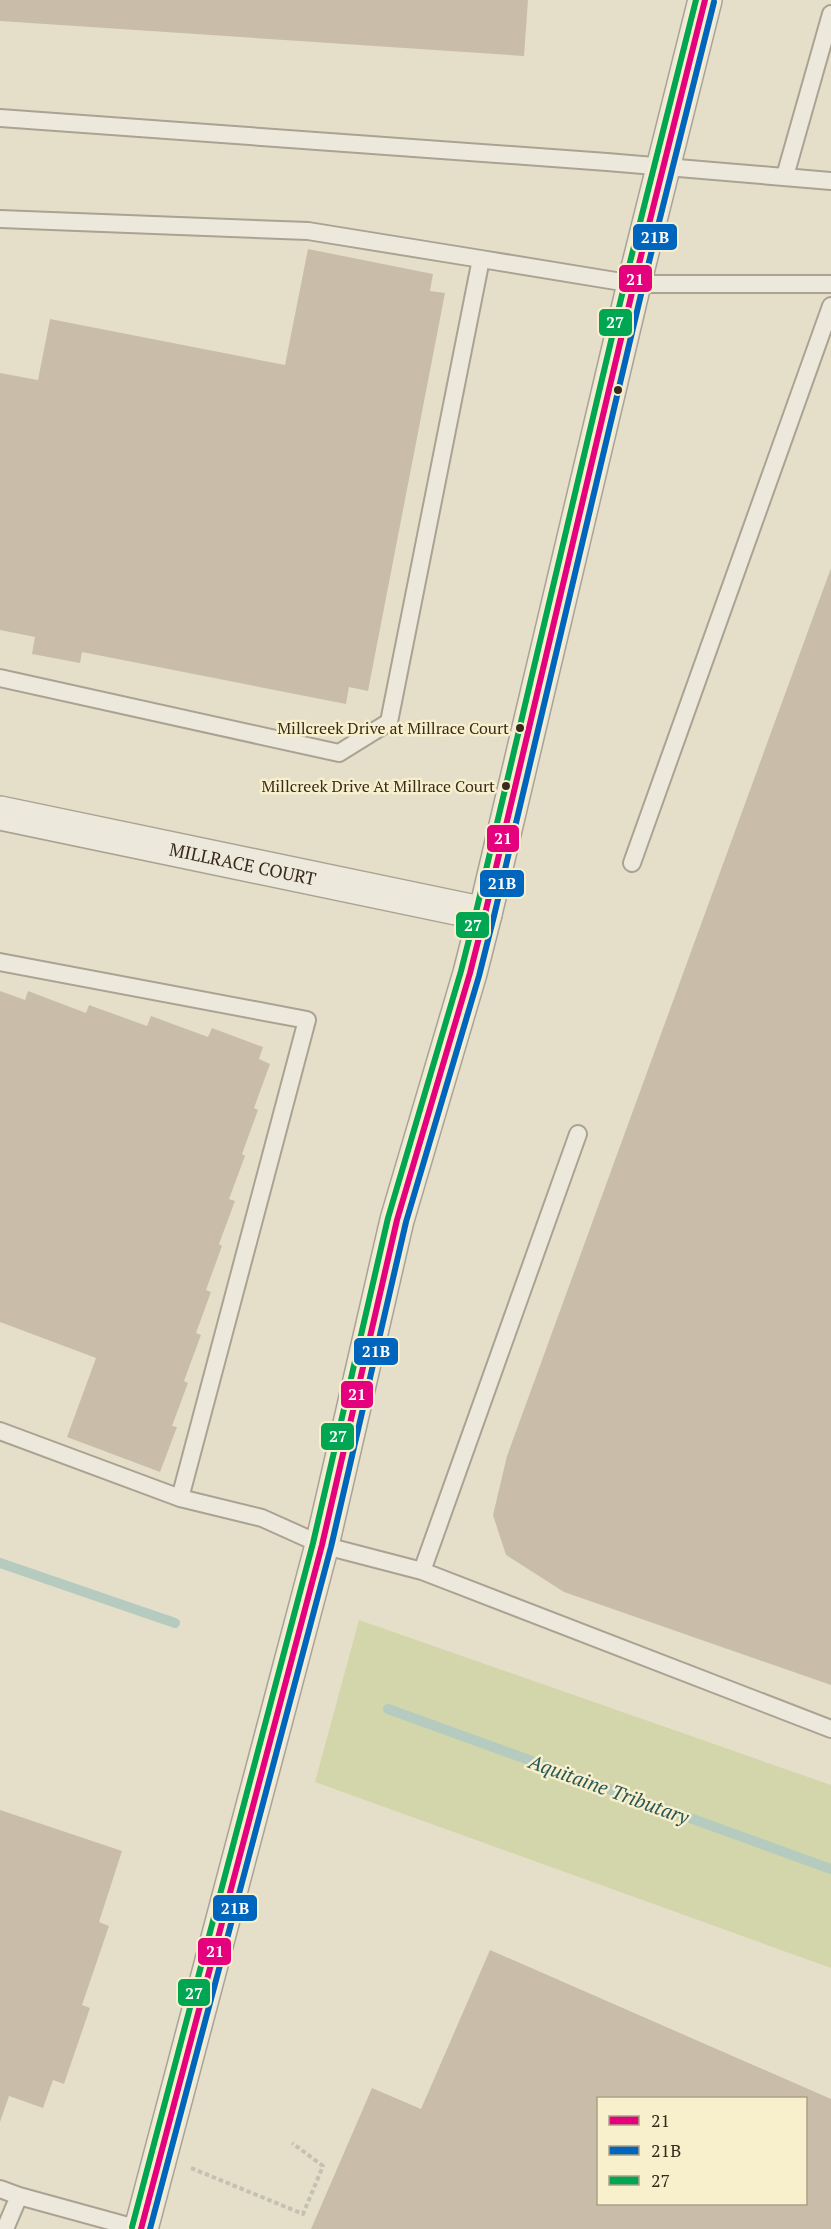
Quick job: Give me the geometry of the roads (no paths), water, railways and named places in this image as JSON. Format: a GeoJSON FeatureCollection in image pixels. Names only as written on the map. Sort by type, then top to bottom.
{"type":"FeatureCollection","features":[{"type":"Feature","properties":{"kind":"street"},"geometry":{"type":"LineString","coordinates":[[140,2229],[322,1545],[397,1220],[470,973],[485,914],[634,284],[705,0]]}},
{"type":"Feature","properties":{"kind":"street","name":"MILLRACE COURT"},"geometry":{"type":"LineString","coordinates":[[0,813],[485,914]]}},
{"type":"Feature","properties":{"kind":"lane"},"geometry":{"type":"LineString","coordinates":[[785,176],[831,14]]}},
{"type":"Feature","properties":{"kind":"lane"},"geometry":{"type":"LineString","coordinates":[[0,118],[663,166],[831,181]]}},
{"type":"Feature","properties":{"kind":"lane"},"geometry":{"type":"LineString","coordinates":[[0,219],[308,231],[634,284],[831,284]]}},
{"type":"Feature","properties":{"kind":"lane"},"geometry":{"type":"LineString","coordinates":[[0,678],[339,753],[388,722],[481,259]]}},
{"type":"Feature","properties":{"kind":"lane"},"geometry":{"type":"LineString","coordinates":[[632,863],[831,306]]}},
{"type":"Feature","properties":{"kind":"lane"},"geometry":{"type":"LineString","coordinates":[[0,962],[307,1020],[180,1498]]}},
{"type":"Feature","properties":{"kind":"lane"},"geometry":{"type":"LineString","coordinates":[[422,1571],[578,1134]]}},
{"type":"Feature","properties":{"kind":"lane"},"geometry":{"type":"LineString","coordinates":[[0,1431],[180,1498],[262,1518],[322,1545],[422,1571],[831,1729]]}},
{"type":"Feature","properties":{"kind":"lane"},"geometry":{"type":"LineString","coordinates":[[0,2189],[140,2229]]}},
{"type":"Feature","properties":{"kind":"lane"},"geometry":{"type":"LineString","coordinates":[[5,2229],[19,2196]]}},
{"type":"Feature","properties":{"kind":"waterway","name":"Aquitaine Tributary"},"geometry":{"type":"LineString","coordinates":[[0,1563],[175,1623]]}},
{"type":"Feature","properties":{"kind":"waterway","name":"Aquitaine Tributary"},"geometry":{"type":"LineString","coordinates":[[388,1709],[831,1869]]}},
{"type":"Feature","properties":{"kind":"place","name":"Millcreek Drive at Millrace Court"},"geometry":{"type":"Point","coordinates":[520,728]}},
{"type":"Feature","properties":{"kind":"place","name":"Millcreek Drive At Millrace Court"},"geometry":{"type":"Point","coordinates":[506,786]}}]}
